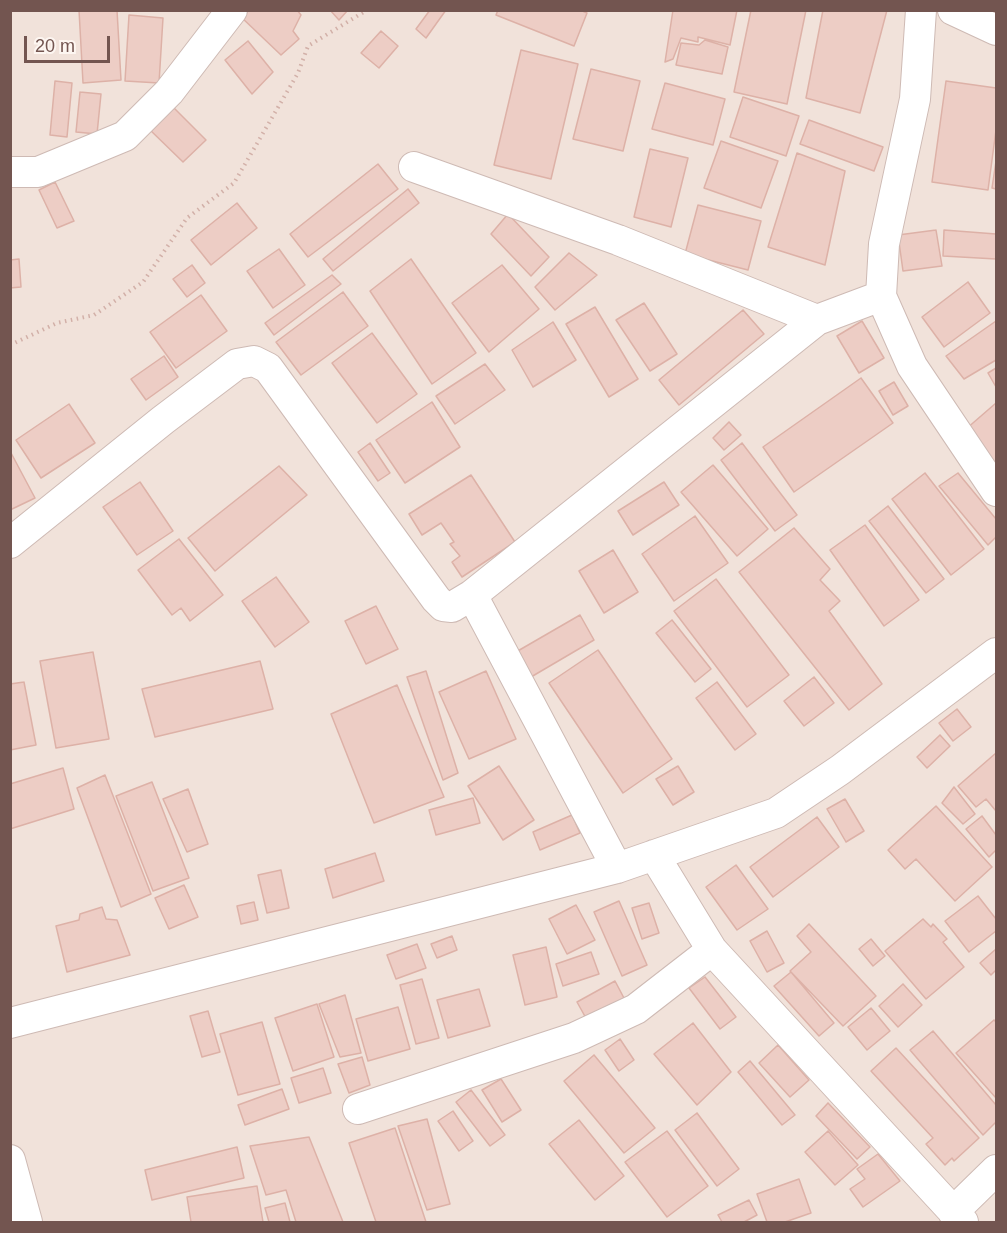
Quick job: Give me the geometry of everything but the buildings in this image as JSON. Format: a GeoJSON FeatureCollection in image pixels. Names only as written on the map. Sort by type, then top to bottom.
{"type":"FeatureCollection","features":[{"type":"Feature","properties":{"kind":"street"},"geometry":{"type":"LineString","coordinates":[[10,172],[38,172],[125,136],[169,92],[232,10]]}},
{"type":"Feature","properties":{"kind":"street"},"geometry":{"type":"LineString","coordinates":[[921,10],[915,99],[884,244],[881,296],[912,366],[996,491]]}},
{"type":"Feature","properties":{"kind":"street"},"geometry":{"type":"LineString","coordinates":[[953,10],[996,30]]}},
{"type":"Feature","properties":{"kind":"street"},"geometry":{"type":"LineString","coordinates":[[414,167],[618,240],[817,320]]}},
{"type":"Feature","properties":{"kind":"street"},"geometry":{"type":"LineString","coordinates":[[10,543],[237,363],[254,361],[268,368],[443,606],[452,607],[472,595],[817,320],[881,296]]}},
{"type":"Feature","properties":{"kind":"street"},"geometry":{"type":"LineString","coordinates":[[472,595],[617,868]]}},
{"type":"Feature","properties":{"kind":"street"},"geometry":{"type":"LineString","coordinates":[[10,1023],[617,868],[776,813],[840,770],[996,653]]}},
{"type":"Feature","properties":{"kind":"street"},"geometry":{"type":"LineString","coordinates":[[654,855],[712,950],[958,1217],[996,1170]]}},
{"type":"Feature","properties":{"kind":"street"},"geometry":{"type":"LineString","coordinates":[[358,1109],[574,1038],[636,1009],[712,950]]}},
{"type":"Feature","properties":{"kind":"street"},"geometry":{"type":"LineString","coordinates":[[10,1160],[27,1222]]}},
{"type":"Feature","properties":{"kind":"path"},"geometry":{"type":"LineString","coordinates":[[10,345],[57,324],[94,315],[143,282],[187,218],[234,183],[298,73],[308,46],[367,10]]}},
{"type":"Feature","properties":{"kind":"shaded area"},"geometry":{"type":"Polygon","coordinates":[[[11,11],[996,11],[996,1222],[11,1222],[11,11]]]}}]}
